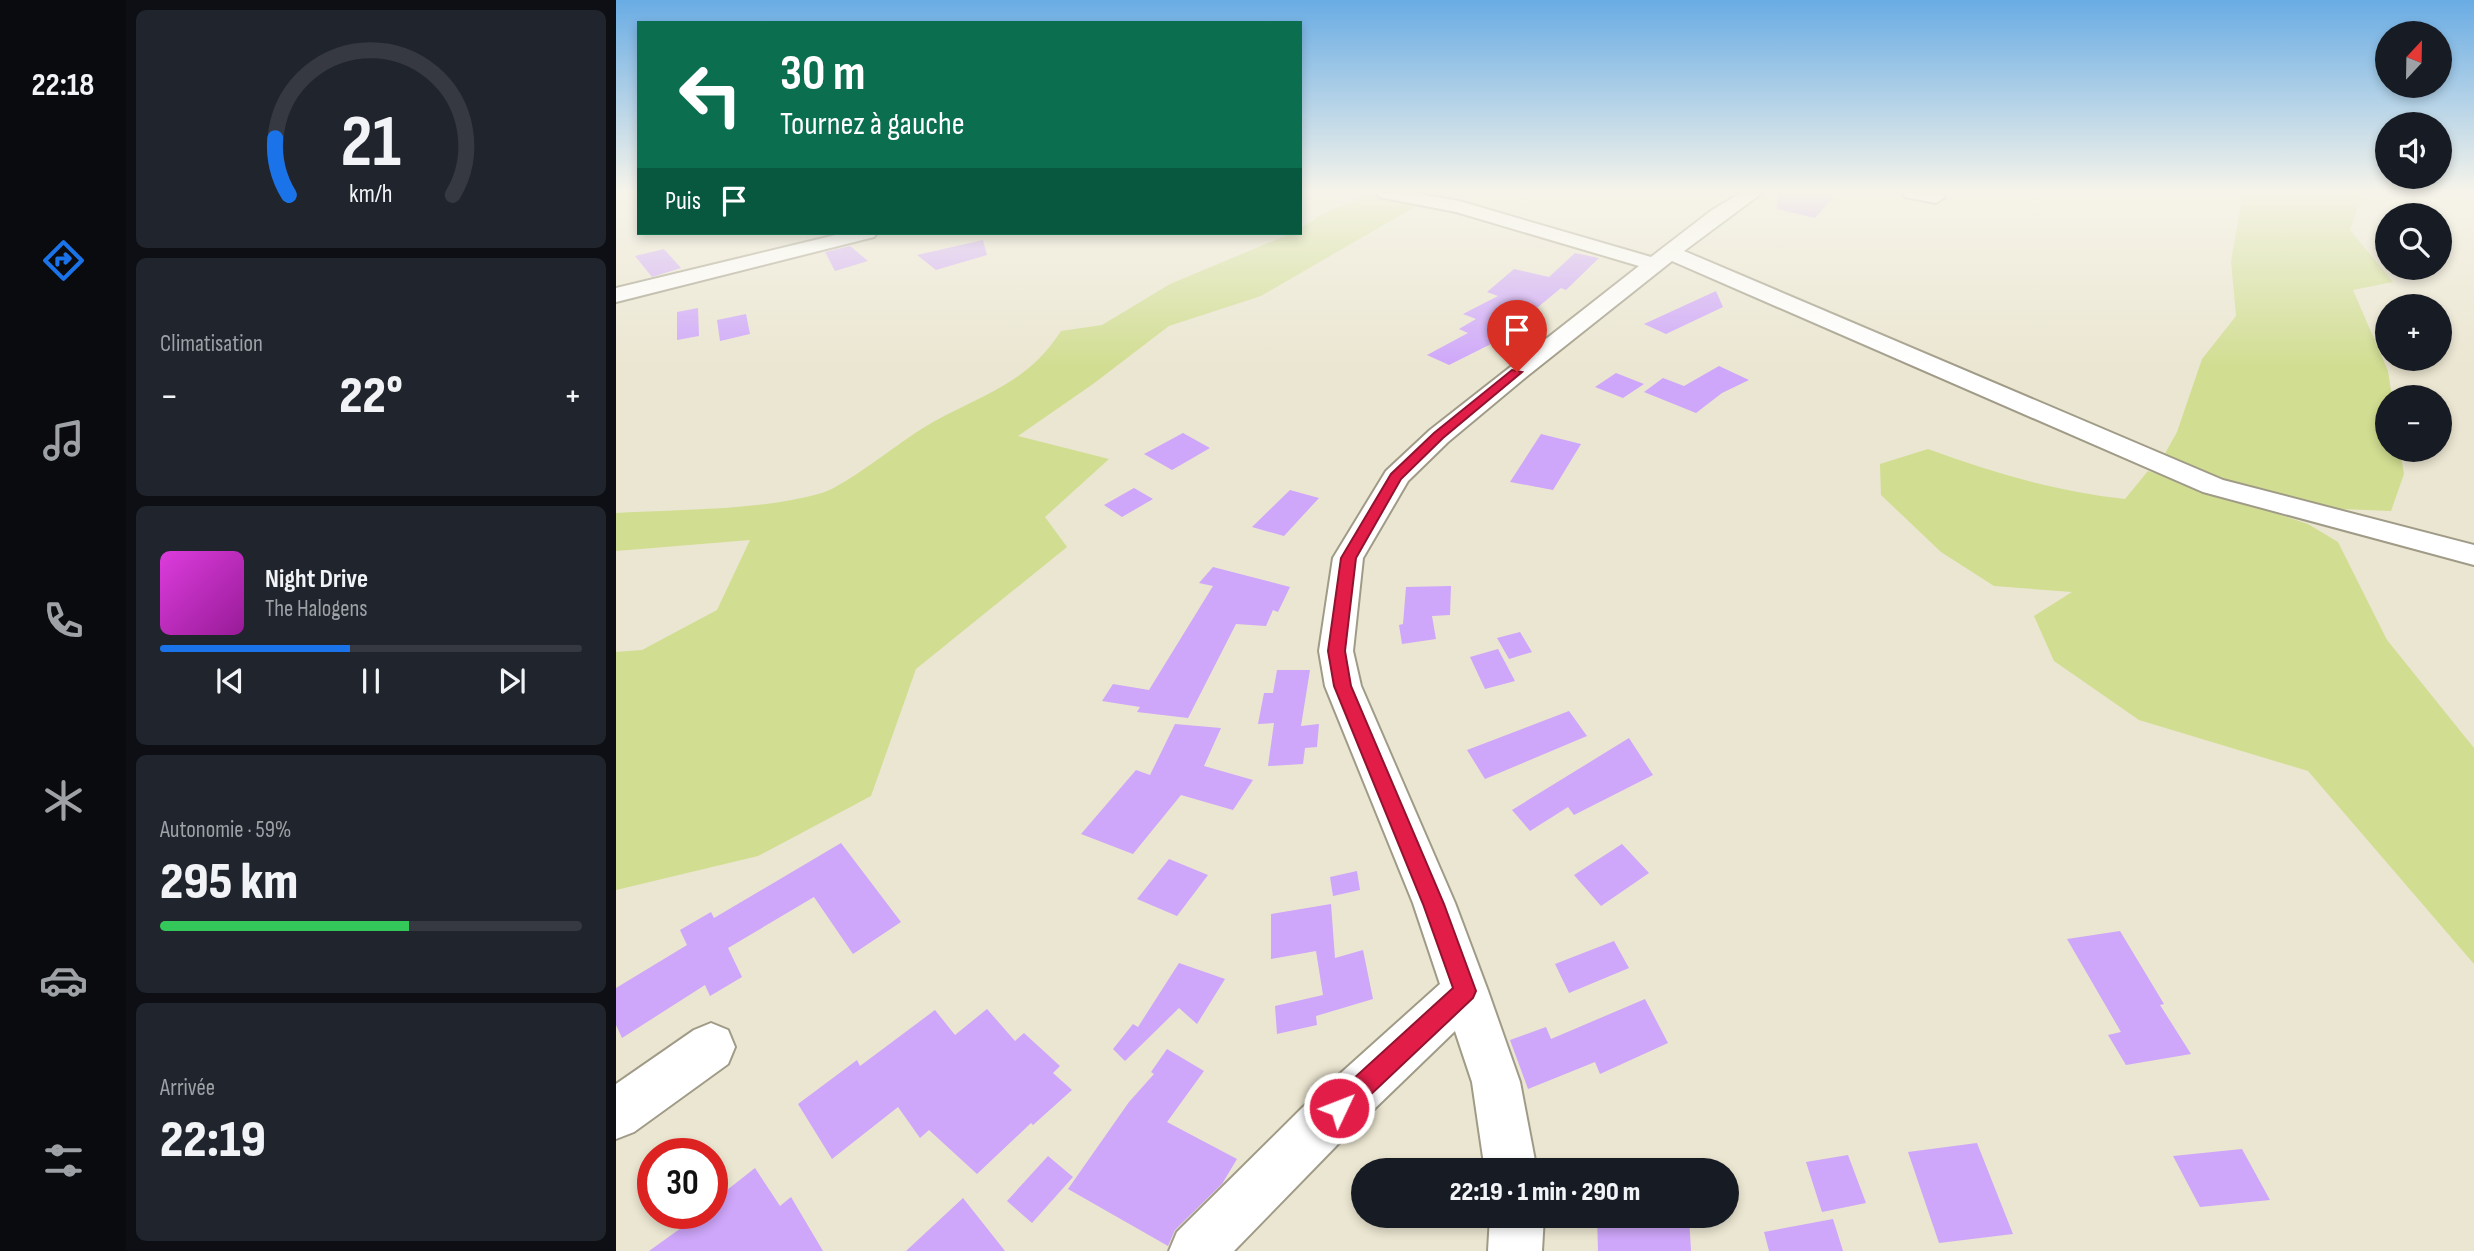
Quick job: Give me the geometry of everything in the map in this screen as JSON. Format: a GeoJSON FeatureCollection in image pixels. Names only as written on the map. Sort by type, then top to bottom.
{"type":"FeatureCollection","features":[{"type":"Feature","properties":{"kind":"street"},"geometry":{"type":"LineString","coordinates":[[616,295],[793,251]]}},
{"type":"Feature","properties":{"kind":"street"},"geometry":{"type":"LineString","coordinates":[[1635,251],[1662,258],[2213,486],[2253,499],[2474,555]]}},
{"type":"Feature","properties":{"kind":"street"},"geometry":{"type":"LineString","coordinates":[[1509,1158],[1496,1082],[1465,991],[1434,904],[1343,686],[1336,651],[1348,558],[1396,477],[1439,436],[1671,251]]}},
{"type":"Feature","properties":{"kind":"street"},"geometry":{"type":"LineString","coordinates":[[1196,1251],[1321,1125],[1465,991]]}},
{"type":"Feature","properties":{"kind":"street"},"geometry":{"type":"LineString","coordinates":[[616,1114],[711,1047]]}},
{"type":"Feature","properties":{"kind":"street"},"geometry":{"type":"LineString","coordinates":[[1515,1251],[1516,1228]]}},
{"type":"Feature","properties":{"kind":"green space"},"geometry":{"type":"Polygon","coordinates":[[[1248,251],[1338,251],[1261,296],[1169,326],[1093,384],[1018,436],[1109,459],[1045,517],[1067,547],[916,669],[871,796],[758,856],[616,890],[616,652],[642,650],[717,610],[750,540],[616,551],[616,513],[746,506],[798,499],[832,489],[920,430],[1014,379],[1047,351],[1061,331],[1102,325],[1170,284],[1248,251]]]}},
{"type":"Feature","properties":{"kind":"green space"},"geometry":{"type":"Polygon","coordinates":[[[2233,251],[2368,251],[2375,260],[2375,280],[2393,282],[2353,290],[2375,341],[2375,371],[2388,371],[2390,385],[2375,385],[2375,462],[2402,462],[2404,474],[2391,511],[2317,508],[2240,489],[2162,459],[2177,432],[2202,359],[2236,316],[2231,261],[2233,251]]]}},
{"type":"Feature","properties":{"kind":"green space"},"geometry":{"type":"Polygon","coordinates":[[[1928,449],[2025,480],[2125,499],[2148,471],[2308,524],[2338,542],[2387,640],[2474,748],[2474,964],[2308,771],[2139,720],[2054,661],[2034,616],[2072,592],[1994,586],[1941,552],[1881,495],[1880,464],[1928,449]]]}},
{"type":"Feature","properties":{"kind":"building"},"geometry":{"type":"Polygon","coordinates":[[[666,251],[681,268],[652,277],[635,256],[666,251]]]}},
{"type":"Feature","properties":{"kind":"building"},"geometry":{"type":"Polygon","coordinates":[[[856,251],[868,261],[835,271],[825,252],[856,251]]]}},
{"type":"Feature","properties":{"kind":"building"},"geometry":{"type":"Polygon","coordinates":[[[933,251],[986,251],[987,255],[936,270],[917,255],[933,251]]]}},
{"type":"Feature","properties":{"kind":"building"},"geometry":{"type":"Polygon","coordinates":[[[1575,253],[1599,258],[1566,290],[1561,288],[1497,341],[1449,365],[1427,355],[1468,333],[1459,329],[1476,319],[1463,314],[1498,296],[1487,292],[1514,269],[1549,277],[1575,253]]]}},
{"type":"Feature","properties":{"kind":"building"},"geometry":{"type":"Polygon","coordinates":[[[1716,291],[1723,307],[1666,334],[1644,324],[1716,291]]]}},
{"type":"Feature","properties":{"kind":"building"},"geometry":{"type":"Polygon","coordinates":[[[698,308],[699,336],[677,340],[677,312],[698,308]]]}},
{"type":"Feature","properties":{"kind":"building"},"geometry":{"type":"Polygon","coordinates":[[[746,314],[750,334],[720,341],[717,320],[746,314]]]}},
{"type":"Feature","properties":{"kind":"building"},"geometry":{"type":"Polygon","coordinates":[[[1719,366],[1749,380],[1722,393],[1696,413],[1644,392],[1663,378],[1684,386],[1719,366]]]}},
{"type":"Feature","properties":{"kind":"building"},"geometry":{"type":"Polygon","coordinates":[[[1616,373],[1644,384],[1623,398],[1595,387],[1616,373]]]}},
{"type":"Feature","properties":{"kind":"building"},"geometry":{"type":"Polygon","coordinates":[[[1183,433],[1210,448],[1172,470],[1144,454],[1183,433]]]}},
{"type":"Feature","properties":{"kind":"building"},"geometry":{"type":"Polygon","coordinates":[[[1541,434],[1581,444],[1553,490],[1510,482],[1541,434]]]}},
{"type":"Feature","properties":{"kind":"building"},"geometry":{"type":"Polygon","coordinates":[[[1134,488],[1153,499],[1122,517],[1104,505],[1134,488]]]}},
{"type":"Feature","properties":{"kind":"building"},"geometry":{"type":"Polygon","coordinates":[[[1290,490],[1319,498],[1284,536],[1252,527],[1290,490]]]}},
{"type":"Feature","properties":{"kind":"building"},"geometry":{"type":"Polygon","coordinates":[[[1213,567],[1290,587],[1278,612],[1273,610],[1266,626],[1236,624],[1188,718],[1137,712],[1140,707],[1102,701],[1113,684],[1149,690],[1213,586],[1199,583],[1213,567]]]}},
{"type":"Feature","properties":{"kind":"building"},"geometry":{"type":"Polygon","coordinates":[[[1451,586],[1450,615],[1432,616],[1436,639],[1402,644],[1399,625],[1403,624],[1406,587],[1451,586]]]}},
{"type":"Feature","properties":{"kind":"building"},"geometry":{"type":"Polygon","coordinates":[[[1520,632],[1532,652],[1509,659],[1497,638],[1520,632]]]}},
{"type":"Feature","properties":{"kind":"building"},"geometry":{"type":"Polygon","coordinates":[[[1498,649],[1515,681],[1485,689],[1470,657],[1498,649]]]}},
{"type":"Feature","properties":{"kind":"building"},"geometry":{"type":"Polygon","coordinates":[[[1277,670],[1310,670],[1301,726],[1319,724],[1317,747],[1305,748],[1303,764],[1268,766],[1274,723],[1258,724],[1264,693],[1273,693],[1277,670]]]}},
{"type":"Feature","properties":{"kind":"building"},"geometry":{"type":"Polygon","coordinates":[[[1569,711],[1587,736],[1485,779],[1467,750],[1569,711]]]}},
{"type":"Feature","properties":{"kind":"building"},"geometry":{"type":"Polygon","coordinates":[[[1175,724],[1221,728],[1204,766],[1253,780],[1233,810],[1181,795],[1133,854],[1081,834],[1136,770],[1150,775],[1175,724]]]}},
{"type":"Feature","properties":{"kind":"building"},"geometry":{"type":"Polygon","coordinates":[[[1629,738],[1653,775],[1574,815],[1568,807],[1530,831],[1512,810],[1629,738]]]}},
{"type":"Feature","properties":{"kind":"building"},"geometry":{"type":"Polygon","coordinates":[[[841,843],[901,922],[853,954],[814,897],[728,948],[742,977],[710,996],[705,985],[622,1038],[616,1025],[616,988],[687,945],[680,930],[711,912],[714,918],[841,843]]]}},
{"type":"Feature","properties":{"kind":"building"},"geometry":{"type":"Polygon","coordinates":[[[1622,844],[1649,873],[1601,906],[1574,875],[1622,844]]]}},
{"type":"Feature","properties":{"kind":"building"},"geometry":{"type":"Polygon","coordinates":[[[1169,859],[1208,875],[1177,916],[1137,899],[1169,859]]]}},
{"type":"Feature","properties":{"kind":"building"},"geometry":{"type":"Polygon","coordinates":[[[1357,871],[1360,890],[1333,896],[1330,877],[1357,871]]]}},
{"type":"Feature","properties":{"kind":"building"},"geometry":{"type":"Polygon","coordinates":[[[1331,904],[1335,958],[1363,950],[1373,999],[1316,1016],[1317,1025],[1277,1034],[1275,1006],[1323,995],[1316,951],[1271,959],[1271,914],[1331,904]]]}},
{"type":"Feature","properties":{"kind":"building"},"geometry":{"type":"Polygon","coordinates":[[[2120,931],[2164,1004],[2160,1005],[2191,1054],[2126,1065],[2108,1035],[2121,1032],[2067,939],[2120,931]]]}},
{"type":"Feature","properties":{"kind":"building"},"geometry":{"type":"Polygon","coordinates":[[[1614,941],[1629,968],[1569,993],[1555,964],[1614,941]]]}},
{"type":"Feature","properties":{"kind":"building"},"geometry":{"type":"Polygon","coordinates":[[[1179,963],[1225,979],[1197,1024],[1179,1008],[1125,1061],[1113,1049],[1133,1024],[1138,1027],[1179,963]]]}},
{"type":"Feature","properties":{"kind":"building"},"geometry":{"type":"Polygon","coordinates":[[[1645,999],[1668,1043],[1600,1074],[1595,1062],[1528,1089],[1510,1040],[1546,1027],[1551,1039],[1645,999]]]}},
{"type":"Feature","properties":{"kind":"building"},"geometry":{"type":"Polygon","coordinates":[[[987,1009],[1015,1041],[1024,1033],[1060,1066],[1053,1073],[1072,1090],[1033,1125],[1031,1123],[977,1174],[929,1130],[920,1138],[898,1107],[832,1159],[798,1104],[857,1060],[860,1066],[935,1010],[955,1035],[987,1009]]]}},
{"type":"Feature","properties":{"kind":"building"},"geometry":{"type":"Polygon","coordinates":[[[1167,1049],[1204,1071],[1167,1122],[1237,1159],[1222,1184],[1175,1230],[1168,1246],[1068,1189],[1129,1102],[1154,1074],[1151,1072],[1167,1049]]]}},
{"type":"Feature","properties":{"kind":"building"},"geometry":{"type":"Polygon","coordinates":[[[1977,1143],[2013,1234],[1939,1243],[1908,1152],[1977,1143]]]}},
{"type":"Feature","properties":{"kind":"building"},"geometry":{"type":"Polygon","coordinates":[[[2242,1149],[2270,1200],[2200,1207],[2173,1156],[2242,1149]]]}},
{"type":"Feature","properties":{"kind":"building"},"geometry":{"type":"Polygon","coordinates":[[[1848,1155],[1866,1203],[1822,1212],[1806,1162],[1848,1155]]]}},
{"type":"Feature","properties":{"kind":"building"},"geometry":{"type":"Polygon","coordinates":[[[1048,1156],[1073,1177],[1032,1223],[1007,1201],[1048,1156]]]}},
{"type":"Feature","properties":{"kind":"building"},"geometry":{"type":"Polygon","coordinates":[[[755,1168],[780,1206],[791,1197],[823,1251],[649,1251],[680,1229],[728,1229],[728,1189],[755,1168]]]}},
{"type":"Feature","properties":{"kind":"building"},"geometry":{"type":"Polygon","coordinates":[[[963,1198],[1005,1251],[906,1251],[963,1198]]]}},
{"type":"Feature","properties":{"kind":"building"},"geometry":{"type":"Polygon","coordinates":[[[1833,1219],[1843,1251],[1769,1251],[1764,1232],[1833,1219]]]}},
{"type":"Feature","properties":{"kind":"building"},"geometry":{"type":"Polygon","coordinates":[[[1597,1228],[1690,1228],[1691,1251],[1598,1251],[1597,1228]]]}},
{"type":"Feature","properties":{"kind":"route"},"geometry":{"type":"LineString","coordinates":[[1339,1108],[1465,991],[1434,904],[1367,738],[1343,686],[1336,651],[1348,558],[1396,477],[1439,436],[1517,372]]}}]}
